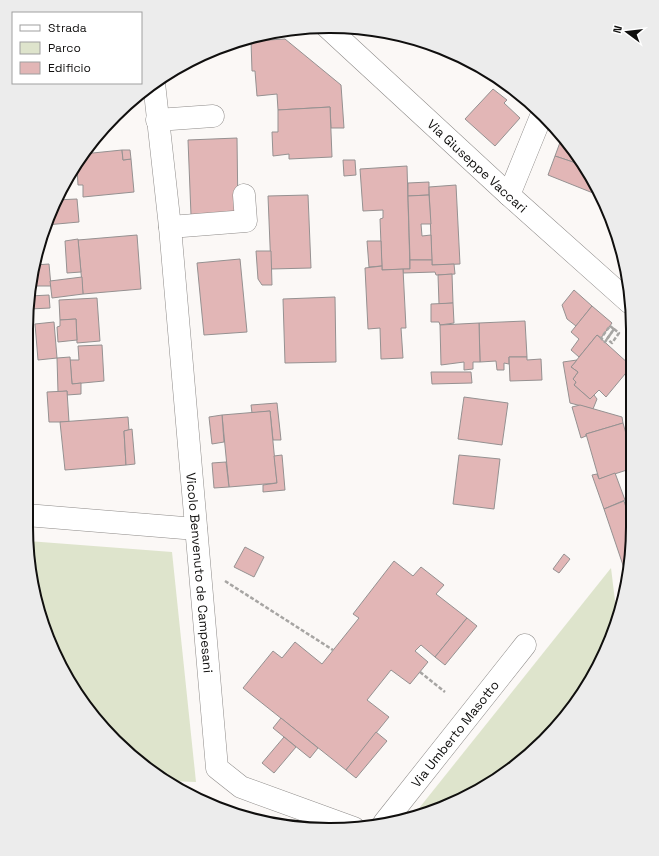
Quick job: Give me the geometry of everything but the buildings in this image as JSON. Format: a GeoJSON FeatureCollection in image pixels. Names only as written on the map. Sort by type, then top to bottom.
{"type":"FeatureCollection","features":[{"type":"Feature","properties":{"kind":"street","name":"Via Giuseppe Vaccari"},"geometry":{"type":"LineString","coordinates":[[334,33],[509,195],[624,297]]}},
{"type":"Feature","properties":{"kind":"street","name":"Vicolo Benvenuto de Campesani"},"geometry":{"type":"LineString","coordinates":[[155,90],[170,228],[217,768],[240,788],[338,823]]}},
{"type":"Feature","properties":{"kind":"street"},"geometry":{"type":"LineString","coordinates":[[157,120],[213,116]]}},
{"type":"Feature","properties":{"kind":"street"},"geometry":{"type":"LineString","coordinates":[[509,195],[539,120]]}},
{"type":"Feature","properties":{"kind":"street"},"geometry":{"type":"LineString","coordinates":[[170,228],[246,221],[244,195]]}},
{"type":"Feature","properties":{"kind":"street"},"geometry":{"type":"LineString","coordinates":[[33,516],[196,529]]}},
{"type":"Feature","properties":{"kind":"street","name":"Via Umberto Masotto"},"geometry":{"type":"LineString","coordinates":[[388,817],[525,645]]}},
{"type":"Feature","properties":{"kind":"path"},"geometry":{"type":"LineString","coordinates":[[607,339],[612,343],[619,333],[610,326],[601,338],[605,342],[607,339],[614,330]]}},
{"type":"Feature","properties":{"kind":"path"},"geometry":{"type":"LineString","coordinates":[[221,579],[333,650]]}},
{"type":"Feature","properties":{"kind":"path"},"geometry":{"type":"LineString","coordinates":[[420,672],[445,692]]}},
{"type":"Feature","properties":{"kind":"green space"},"geometry":{"type":"Polygon","coordinates":[[[34,541],[172,552],[196,782],[178,781],[149,762],[120,736],[94,707],[83,691],[64,658],[49,622],[39,584],[34,541]]]}},
{"type":"Feature","properties":{"kind":"green space"},"geometry":{"type":"Polygon","coordinates":[[[611,568],[615,605],[610,622],[586,675],[565,707],[539,736],[510,762],[478,783],[461,792],[418,809],[611,568]]]}}]}
